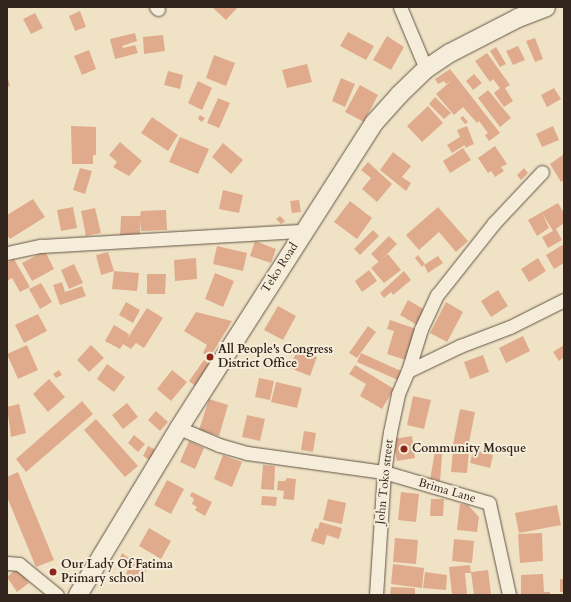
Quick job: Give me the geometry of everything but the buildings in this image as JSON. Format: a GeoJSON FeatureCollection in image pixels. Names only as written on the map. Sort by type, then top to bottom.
{"type":"FeatureCollection","features":[{"type":"Feature","properties":{"kind":"street"},"geometry":{"type":"LineString","coordinates":[[400,7],[426,69]]}},
{"type":"Feature","properties":{"kind":"street","name":"Teko Road"},"geometry":{"type":"LineString","coordinates":[[78,595],[178,428],[374,123],[399,95],[426,69],[450,53],[518,18],[546,7]]}},
{"type":"Feature","properties":{"kind":"street","name":"John Toko street"},"geometry":{"type":"LineString","coordinates":[[376,595],[384,472],[398,394],[408,371],[421,329],[437,295],[494,223],[542,172]]}},
{"type":"Feature","properties":{"kind":"street"},"geometry":{"type":"LineString","coordinates":[[7,253],[41,246],[304,231]]}},
{"type":"Feature","properties":{"kind":"street"},"geometry":{"type":"LineString","coordinates":[[408,371],[460,346],[510,327],[564,300]]}},
{"type":"Feature","properties":{"kind":"street"},"geometry":{"type":"LineString","coordinates":[[178,428],[219,445],[247,453],[384,472]]}},
{"type":"Feature","properties":{"kind":"street","name":"Brima Lane"},"geometry":{"type":"LineString","coordinates":[[384,472],[489,503],[509,595]]}},
{"type":"Feature","properties":{"kind":"street"},"geometry":{"type":"LineString","coordinates":[[7,563],[20,564],[57,595]]}},
{"type":"Feature","properties":{"kind":"place","name":"All People's Congress District Office"},"geometry":{"type":"Point","coordinates":[210,357]}},
{"type":"Feature","properties":{"kind":"place","name":"Community Mosque"},"geometry":{"type":"Point","coordinates":[404,449]}},
{"type":"Feature","properties":{"kind":"place","name":"Our Lady Of Fatima Primary school"},"geometry":{"type":"Point","coordinates":[53,572]}}]}
